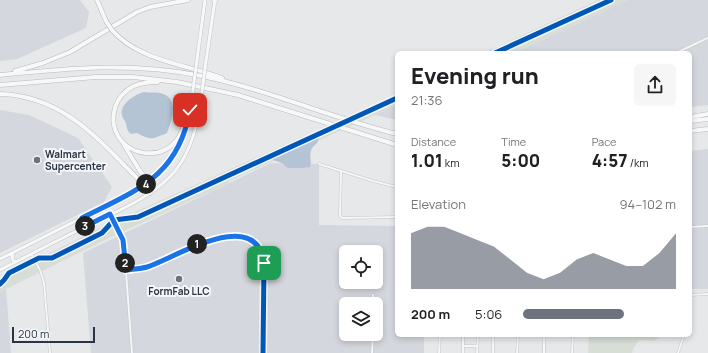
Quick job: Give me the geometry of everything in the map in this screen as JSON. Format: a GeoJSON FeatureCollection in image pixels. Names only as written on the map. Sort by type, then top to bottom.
{"type":"FeatureCollection","features":[{"type":"Feature","properties":{"kind":"highway"},"geometry":{"type":"LineString","coordinates":[[97,0],[106,21],[112,30],[121,39],[146,54],[241,86],[395,133]]}},
{"type":"Feature","properties":{"kind":"highway"},"geometry":{"type":"LineString","coordinates":[[5,74],[70,52],[137,12],[150,7],[188,0]]}},
{"type":"Feature","properties":{"kind":"highway"},"geometry":{"type":"LineString","coordinates":[[0,75],[80,67],[134,68],[188,74],[241,86]]}},
{"type":"Feature","properties":{"kind":"highway"},"geometry":{"type":"LineString","coordinates":[[0,85],[96,77],[138,78],[177,82],[238,95],[395,143]]}},
{"type":"Feature","properties":{"kind":"highway"},"geometry":{"type":"LineString","coordinates":[[150,193],[116,131],[113,117],[116,104],[124,93],[143,83],[177,82]]}},
{"type":"Feature","properties":{"kind":"highway"},"geometry":{"type":"LineString","coordinates":[[0,94],[35,100],[69,115],[84,126],[146,184],[155,189]]}},
{"type":"Feature","properties":{"kind":"highway"},"geometry":{"type":"LineString","coordinates":[[122,141],[131,149],[141,153],[152,154],[165,150],[180,136],[190,110]]}},
{"type":"Feature","properties":{"kind":"highway"},"geometry":{"type":"LineString","coordinates":[[692,117],[708,114]]}},
{"type":"Feature","properties":{"kind":"highway"},"geometry":{"type":"LineString","coordinates":[[692,121],[708,119]]}},
{"type":"Feature","properties":{"kind":"highway"},"geometry":{"type":"LineString","coordinates":[[692,131],[708,129]]}},
{"type":"Feature","properties":{"kind":"main road"},"geometry":{"type":"LineString","coordinates":[[0,259],[146,184],[166,166],[177,150],[185,132],[192,98],[205,0]]}},
{"type":"Feature","properties":{"kind":"main road"},"geometry":{"type":"LineString","coordinates":[[0,270],[150,193],[173,172],[187,152],[196,130],[214,1]]}},
{"type":"Feature","properties":{"kind":"main road"},"geometry":{"type":"LineString","coordinates":[[82,218],[85,221],[84,227]]}},
{"type":"Feature","properties":{"kind":"main road"},"geometry":{"type":"LineString","coordinates":[[13,253],[12,259],[15,262]]}},
{"type":"Feature","properties":{"kind":"street"},"geometry":{"type":"LineString","coordinates":[[680,51],[708,38]]}},
{"type":"Feature","properties":{"kind":"street"},"geometry":{"type":"LineString","coordinates":[[319,164],[373,182],[395,187]]}},
{"type":"Feature","properties":{"kind":"street"},"geometry":{"type":"LineString","coordinates":[[341,172],[340,216],[342,218],[395,218]]}},
{"type":"Feature","properties":{"kind":"street"},"geometry":{"type":"LineString","coordinates":[[110,214],[123,240],[132,353]]}},
{"type":"Feature","properties":{"kind":"street"},"geometry":{"type":"LineString","coordinates":[[692,227],[708,226]]}},
{"type":"Feature","properties":{"kind":"street"},"geometry":{"type":"LineString","coordinates":[[126,270],[148,266],[190,247],[211,240],[234,236],[243,237],[251,241],[256,245],[261,253],[264,263],[263,353]]}},
{"type":"Feature","properties":{"kind":"street"},"geometry":{"type":"LineString","coordinates":[[31,254],[40,270],[44,283],[50,353]]}},
{"type":"Feature","properties":{"kind":"street"},"geometry":{"type":"LineString","coordinates":[[692,295],[708,294]]}},
{"type":"Feature","properties":{"kind":"street"},"geometry":{"type":"LineString","coordinates":[[439,353],[440,337]]}},
{"type":"Feature","properties":{"kind":"street"},"geometry":{"type":"LineString","coordinates":[[462,353],[463,337]]}},
{"type":"Feature","properties":{"kind":"street"},"geometry":{"type":"LineString","coordinates":[[477,353],[478,337]]}},
{"type":"Feature","properties":{"kind":"street"},"geometry":{"type":"LineString","coordinates":[[493,337],[493,353]]}},
{"type":"Feature","properties":{"kind":"street"},"geometry":{"type":"LineString","coordinates":[[517,353],[518,337]]}},
{"type":"Feature","properties":{"kind":"street"},"geometry":{"type":"LineString","coordinates":[[544,337],[544,353]]}},
{"type":"Feature","properties":{"kind":"street"},"geometry":{"type":"LineString","coordinates":[[572,353],[574,337]]}},
{"type":"Feature","properties":{"kind":"street"},"geometry":{"type":"LineString","coordinates":[[678,353],[683,337]]}},
{"type":"Feature","properties":{"kind":"street"},"geometry":{"type":"LineString","coordinates":[[372,353],[373,341]]}},
{"type":"Feature","properties":{"kind":"street"},"geometry":{"type":"LineString","coordinates":[[463,346],[478,346]]}},
{"type":"Feature","properties":{"kind":"shaded area"},"geometry":{"type":"Polygon","coordinates":[[[0,0],[80,0],[89,12],[86,28],[17,59],[0,61],[0,0]]]}},
{"type":"Feature","properties":{"kind":"shaded area"},"geometry":{"type":"Polygon","coordinates":[[[598,0],[628,0],[518,51],[488,51],[598,0]]]}},
{"type":"Feature","properties":{"kind":"shaded area"},"geometry":{"type":"Polygon","coordinates":[[[628,0],[708,0],[708,105],[692,107],[692,51],[518,51],[628,0]]]}},
{"type":"Feature","properties":{"kind":"shaded area"},"geometry":{"type":"Polygon","coordinates":[[[395,95],[395,106],[229,181],[229,183],[109,238],[0,292],[0,278],[104,226],[395,95]]]}},
{"type":"Feature","properties":{"kind":"shaded area"},"geometry":{"type":"Polygon","coordinates":[[[395,106],[395,120],[375,115],[395,106]]]}},
{"type":"Feature","properties":{"kind":"shaded area"},"geometry":{"type":"Polygon","coordinates":[[[0,110],[29,115],[78,138],[112,187],[104,202],[0,253],[0,110]]]}},
{"type":"Feature","properties":{"kind":"shaded area"},"geometry":{"type":"Polygon","coordinates":[[[708,149],[708,289],[692,289],[692,151],[708,149]]]}},
{"type":"Feature","properties":{"kind":"shaded area"},"geometry":{"type":"Polygon","coordinates":[[[271,163],[319,164],[319,225],[395,226],[395,337],[424,337],[424,353],[91,353],[83,253],[271,163]]]}},
{"type":"Feature","properties":{"kind":"shaded area"},"geometry":{"type":"Polygon","coordinates":[[[6,289],[11,353],[0,353],[0,292],[6,289]]]}},
{"type":"Feature","properties":{"kind":"shaded area"},"geometry":{"type":"Polygon","coordinates":[[[589,337],[659,337],[654,341],[639,340],[632,353],[588,353],[589,337]]]}},
{"type":"Feature","properties":{"kind":"water"},"geometry":{"type":"Polygon","coordinates":[[[144,92],[166,95],[172,104],[173,110],[171,122],[167,133],[155,138],[149,138],[137,133],[131,134],[128,131],[122,116],[123,107],[126,103],[133,97],[144,92]]]}},
{"type":"Feature","properties":{"kind":"water"},"geometry":{"type":"Polygon","coordinates":[[[315,138],[319,138],[310,155],[310,167],[288,168],[282,163],[273,160],[273,157],[315,138]]]}},
{"type":"Feature","properties":{"kind":"cycle path"},"geometry":{"type":"LineString","coordinates":[[499,51],[611,0]]}},
{"type":"Feature","properties":{"kind":"cycle path"},"geometry":{"type":"LineString","coordinates":[[0,284],[9,273],[39,258],[52,258],[102,233],[114,220],[138,217],[395,99]]}},
{"type":"Feature","properties":{"kind":"cycle path"},"geometry":{"type":"LineString","coordinates":[[126,270],[147,267],[194,246],[213,240],[231,236],[247,238],[258,246],[264,263],[263,353]]}},
{"type":"Feature","properties":{"kind":"place","name":"Walmart Supercenter"},"geometry":{"type":"Point","coordinates":[37,160]}},
{"type":"Feature","properties":{"kind":"place","name":"FormFab LLC"},"geometry":{"type":"Point","coordinates":[179,279]}},
{"type":"Feature","properties":{"kind":"route"},"geometry":{"type":"LineString","coordinates":[[190,110],[182,141],[169,163],[157,176],[140,188],[82,218],[86,224],[84,227],[110,214],[123,240],[126,270],[148,266],[190,247],[211,240],[234,236],[245,238],[256,245],[263,256],[264,263]]}}]}
